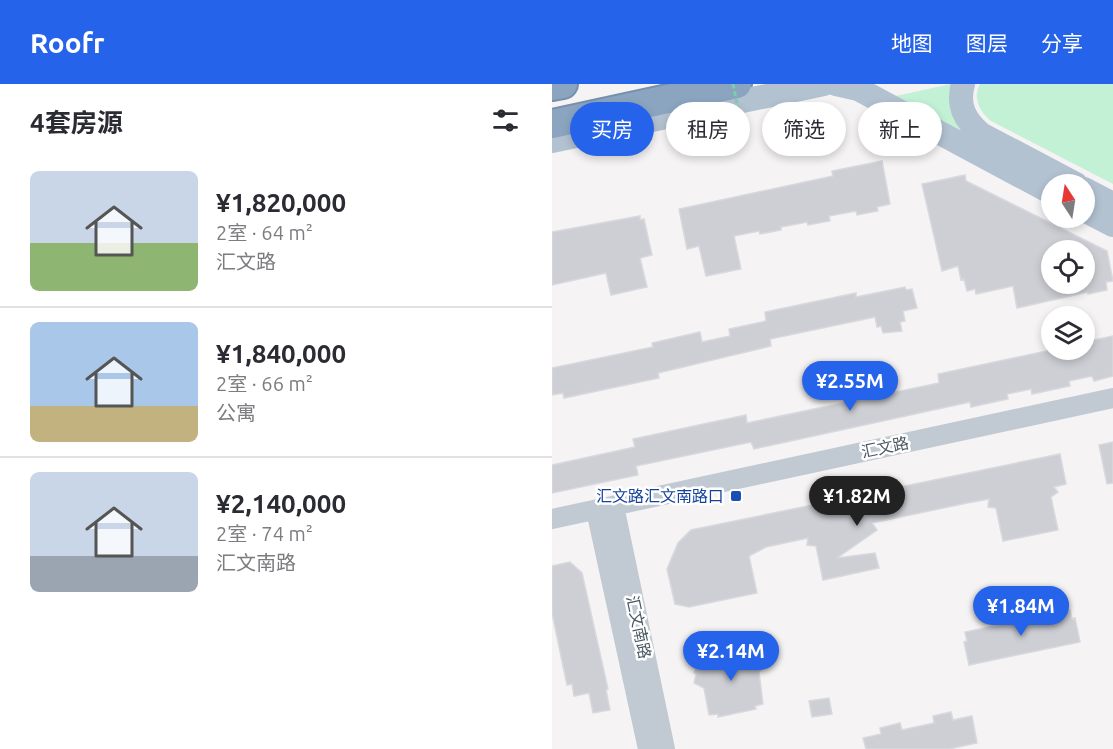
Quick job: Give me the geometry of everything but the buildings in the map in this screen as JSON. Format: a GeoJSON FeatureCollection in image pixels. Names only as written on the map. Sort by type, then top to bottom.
{"type":"FeatureCollection","features":[{"type":"Feature","properties":{"kind":"highway"},"geometry":{"type":"LineString","coordinates":[[552,86],[563,84]]}},
{"type":"Feature","properties":{"kind":"highway"},"geometry":{"type":"LineString","coordinates":[[552,108],[666,84]]}},
{"type":"Feature","properties":{"kind":"highway"},"geometry":{"type":"LineString","coordinates":[[552,124],[735,84]]}},
{"type":"Feature","properties":{"kind":"main road"},"geometry":{"type":"LineString","coordinates":[[552,141],[824,84]]}},
{"type":"Feature","properties":{"kind":"main road"},"geometry":{"type":"LineString","coordinates":[[836,84],[858,89],[1041,187]]}},
{"type":"Feature","properties":{"kind":"main road"},"geometry":{"type":"LineString","coordinates":[[963,84],[961,107],[971,125],[981,134],[1057,174]]}},
{"type":"Feature","properties":{"kind":"main road"},"geometry":{"type":"LineString","coordinates":[[1095,195],[1113,204]]}},
{"type":"Feature","properties":{"kind":"main road"},"geometry":{"type":"LineString","coordinates":[[1095,216],[1113,225]]}},
{"type":"Feature","properties":{"kind":"street","name":"汇文路"},"geometry":{"type":"LineString","coordinates":[[552,519],[1113,398]]}},
{"type":"Feature","properties":{"kind":"street","name":"汇文南路"},"geometry":{"type":"LineString","coordinates":[[605,508],[648,749]]}},
{"type":"Feature","properties":{"kind":"street","name":"汇文南路"},"geometry":{"type":"LineString","coordinates":[[605,508],[665,749]]}},
{"type":"Feature","properties":{"kind":"path"},"geometry":{"type":"LineString","coordinates":[[735,84],[738,102]]}},
{"type":"Feature","properties":{"kind":"green space"},"geometry":{"type":"Polygon","coordinates":[[[951,84],[966,135],[942,123],[942,102],[901,102],[891,97],[951,84]]]}},
{"type":"Feature","properties":{"kind":"green space"},"geometry":{"type":"Polygon","coordinates":[[[980,84],[1113,84],[1113,184],[991,121],[978,104],[980,84]]]}},
{"type":"Feature","properties":{"kind":"place","name":"汇文路汇文南路口"},"geometry":{"type":"Point","coordinates":[736,496]}}]}
